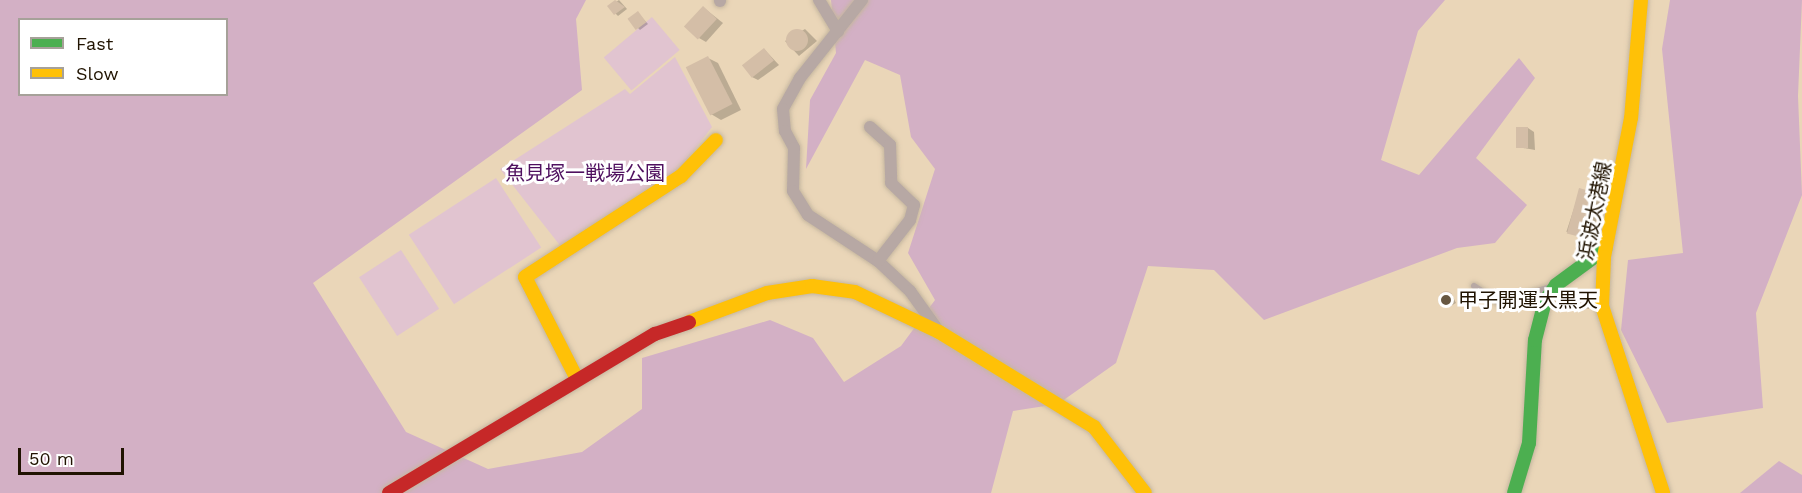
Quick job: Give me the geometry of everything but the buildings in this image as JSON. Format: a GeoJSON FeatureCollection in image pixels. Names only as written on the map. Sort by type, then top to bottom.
{"type":"FeatureCollection","features":[{"type":"Feature","properties":{"kind":"street"},"geometry":{"type":"LineString","coordinates":[[819,0],[838,32]]}},
{"type":"Feature","properties":{"kind":"street"},"geometry":{"type":"LineString","coordinates":[[862,0],[783,109],[785,131],[794,148],[793,192],[808,215],[878,261],[910,291],[939,332]]}},
{"type":"Feature","properties":{"kind":"street","name":"浜波太港線"},"geometry":{"type":"LineString","coordinates":[[1641,0],[1630,128],[1605,249],[1601,286],[1606,326],[1663,493]]}},
{"type":"Feature","properties":{"kind":"street"},"geometry":{"type":"LineString","coordinates":[[870,128],[890,145],[891,183],[914,205],[878,261]]}},
{"type":"Feature","properties":{"kind":"street"},"geometry":{"type":"LineString","coordinates":[[576,377],[525,277],[681,176],[716,140]]}},
{"type":"Feature","properties":{"kind":"street"},"geometry":{"type":"LineString","coordinates":[[1514,493],[1529,442],[1539,320],[1556,285],[1605,249]]}},
{"type":"Feature","properties":{"kind":"street"},"geometry":{"type":"LineString","coordinates":[[389,493],[576,377],[655,334],[716,310],[812,286],[855,292],[939,332],[1094,427],[1146,493]]}},
{"type":"Feature","properties":{"kind":"lane"},"geometry":{"type":"LineString","coordinates":[[1474,286],[1500,303],[1556,285]]}},
{"type":"Feature","properties":{"kind":"green space"},"geometry":{"type":"Polygon","coordinates":[[[652,17],[680,50],[631,90],[604,57],[652,17]]]}},
{"type":"Feature","properties":{"kind":"green space","name":"魚見塚一戦場公園"},"geometry":{"type":"Polygon","coordinates":[[[675,57],[712,127],[678,171],[562,248],[500,169],[625,89],[630,94],[675,57]]]}},
{"type":"Feature","properties":{"kind":"green space"},"geometry":{"type":"Polygon","coordinates":[[[496,178],[541,248],[454,304],[409,235],[496,178]]]}},
{"type":"Feature","properties":{"kind":"green space"},"geometry":{"type":"Polygon","coordinates":[[[401,250],[439,309],[397,336],[359,277],[401,250]]]}},
{"type":"Feature","properties":{"kind":"shaded area"},"geometry":{"type":"Polygon","coordinates":[[[0,0],[586,0],[576,19],[582,90],[313,283],[406,432],[488,469],[582,452],[642,409],[642,358],[770,320],[813,338],[844,382],[901,346],[935,300],[908,253],[935,169],[911,137],[900,75],[865,60],[806,169],[810,100],[836,53],[831,0],[1445,0],[1418,31],[1381,160],[1419,175],[1519,58],[1535,78],[1476,158],[1527,205],[1495,243],[1457,248],[1264,320],[1214,270],[1148,266],[1116,363],[1058,404],[1013,411],[991,493],[0,493],[0,0]]]}},
{"type":"Feature","properties":{"kind":"shaded area"},"geometry":{"type":"Polygon","coordinates":[[[1670,0],[1802,0],[1798,96],[1802,195],[1756,313],[1763,408],[1667,423],[1621,330],[1628,260],[1683,253],[1662,49],[1670,0]]]}},
{"type":"Feature","properties":{"kind":"shaded area"},"geometry":{"type":"Polygon","coordinates":[[[1779,461],[1802,475],[1802,493],[1740,493],[1779,461]]]}},
{"type":"Feature","properties":{"kind":"traffic: fast"},"geometry":{"type":"LineString","coordinates":[[1514,493],[1529,443],[1535,340],[1545,301],[1556,285],[1605,249]]}},
{"type":"Feature","properties":{"kind":"traffic: slow"},"geometry":{"type":"LineString","coordinates":[[1641,0],[1631,118],[1604,257],[1602,306],[1663,493]]}},
{"type":"Feature","properties":{"kind":"traffic: slow"},"geometry":{"type":"LineString","coordinates":[[576,377],[525,277],[681,176],[716,140]]}},
{"type":"Feature","properties":{"kind":"traffic: slow"},"geometry":{"type":"LineString","coordinates":[[689,322],[767,293],[812,286],[855,292],[939,332],[1094,427],[1145,493]]}},
{"type":"Feature","properties":{"kind":"traffic: jam"},"geometry":{"type":"LineString","coordinates":[[389,493],[655,334],[689,322]]}},
{"type":"Feature","properties":{"kind":"place","name":"甲子開運大黒天"},"geometry":{"type":"Point","coordinates":[1446,300]}}]}
